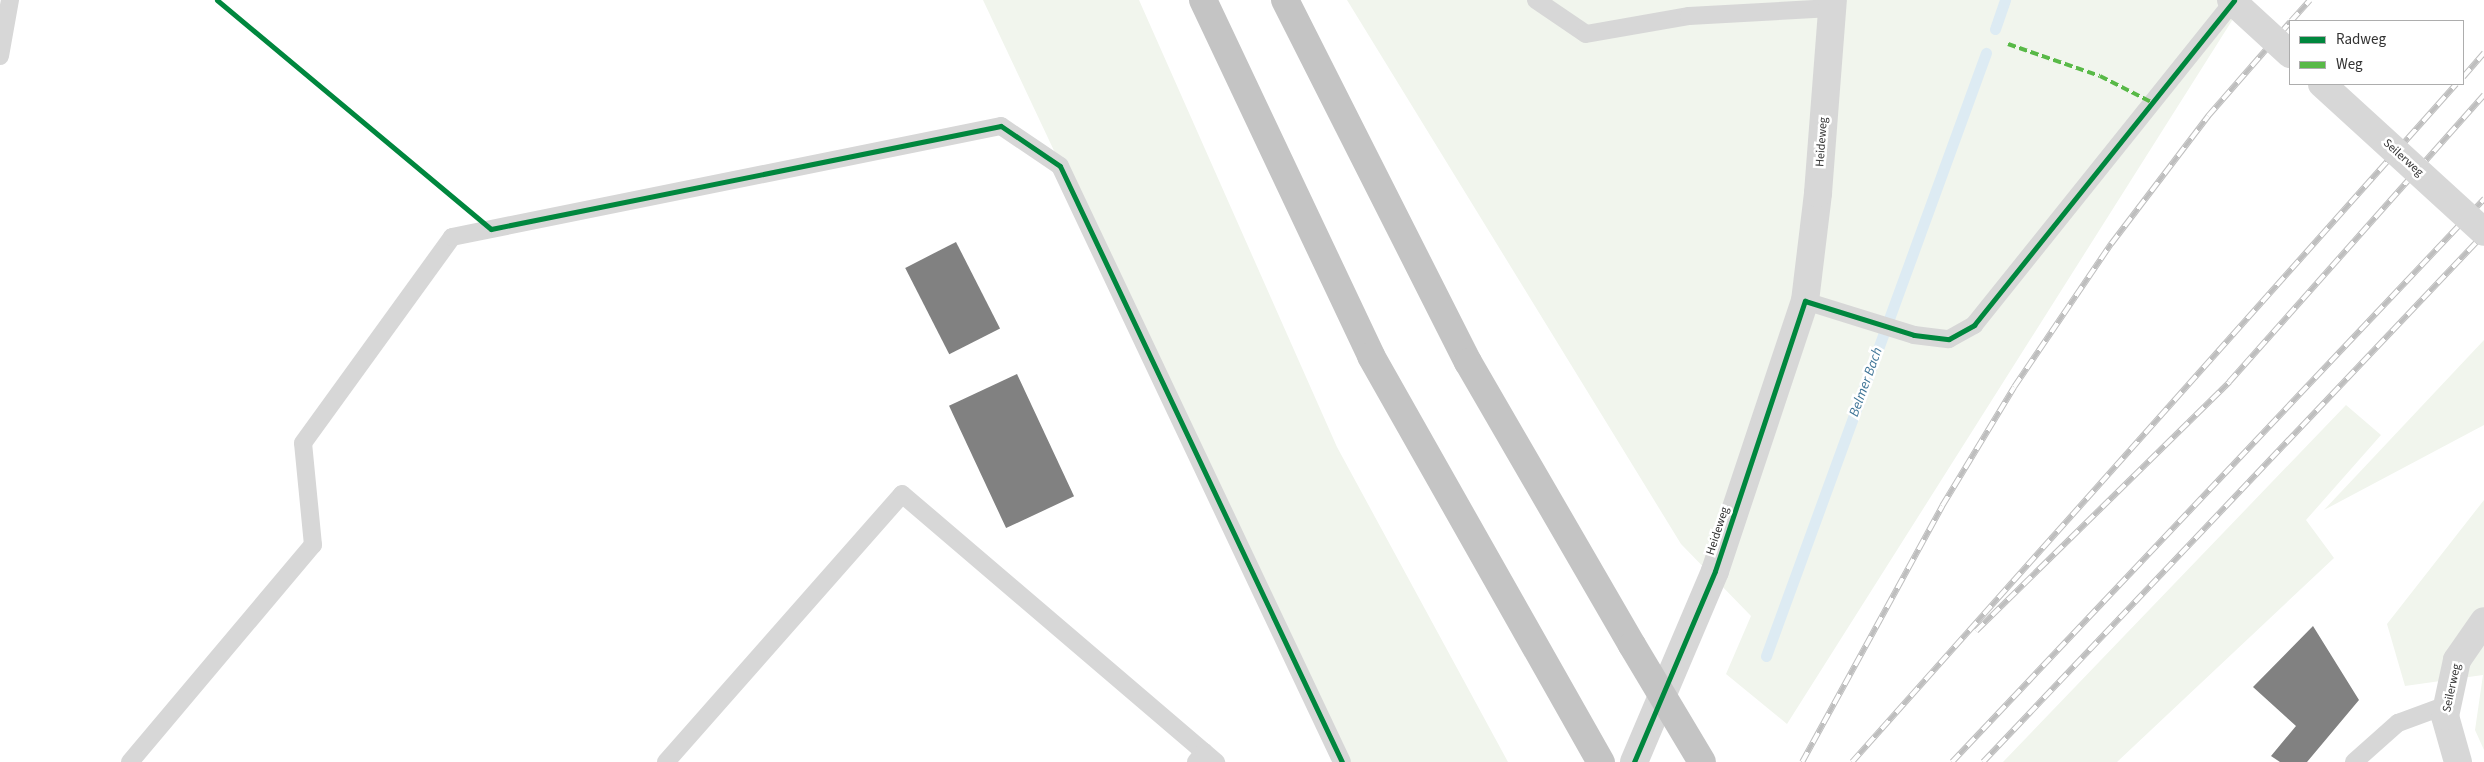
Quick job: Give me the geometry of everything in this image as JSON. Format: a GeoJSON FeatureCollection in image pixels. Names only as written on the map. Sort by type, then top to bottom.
{"type":"FeatureCollection","features":[{"type":"Feature","properties":{"kind":"highway"},"geometry":{"type":"LineString","coordinates":[[1203,0],[1371,356],[1600,762]]}},
{"type":"Feature","properties":{"kind":"highway"},"geometry":{"type":"LineString","coordinates":[[1285,0],[1468,362],[1702,762]]}},
{"type":"Feature","properties":{"kind":"street"},"geometry":{"type":"LineString","coordinates":[[2232,0],[2289,53]]}},
{"type":"Feature","properties":{"kind":"street","name":"Heideweg"},"geometry":{"type":"LineString","coordinates":[[1634,762],[1715,572],[1805,301],[1818,193],[1832,4]]}},
{"type":"Feature","properties":{"kind":"street","name":"Seilerweg"},"geometry":{"type":"LineString","coordinates":[[2323,85],[2484,232]]}},
{"type":"Feature","properties":{"kind":"street","name":"Seilerweg"},"geometry":{"type":"LineString","coordinates":[[2458,762],[2445,716],[2447,704],[2457,660],[2484,621]]}},
{"type":"Feature","properties":{"kind":"lane"},"geometry":{"type":"LineString","coordinates":[[0,56],[10,0]]}},
{"type":"Feature","properties":{"kind":"lane"},"geometry":{"type":"LineString","coordinates":[[1536,0],[1586,34],[1689,16],[1832,4]]}},
{"type":"Feature","properties":{"kind":"lane"},"geometry":{"type":"LineString","coordinates":[[1805,301],[1914,335],[1949,338],[1974,325],[2232,0]]}},
{"type":"Feature","properties":{"kind":"lane"},"geometry":{"type":"LineString","coordinates":[[130,762],[313,545],[303,443],[452,236],[1001,126],[1060,166],[1342,762]]}},
{"type":"Feature","properties":{"kind":"lane"},"geometry":{"type":"LineString","coordinates":[[666,762],[902,494],[1205,759]]}},
{"type":"Feature","properties":{"kind":"lane"},"geometry":{"type":"LineString","coordinates":[[2354,762],[2398,724],[2447,704]]}},
{"type":"Feature","properties":{"kind":"shaded area"},"geometry":{"type":"Polygon","coordinates":[[[983,0],[1139,0],[1337,447],[1508,762],[1342,762],[983,0]]]}},
{"type":"Feature","properties":{"kind":"shaded area"},"geometry":{"type":"Polygon","coordinates":[[[1347,0],[2245,0],[1787,724],[1726,674],[1751,616],[1681,544],[1347,0]]]}},
{"type":"Feature","properties":{"kind":"shaded area"},"geometry":{"type":"Polygon","coordinates":[[[2484,340],[2484,425],[2324,510],[2484,340]]]}},
{"type":"Feature","properties":{"kind":"shaded area"},"geometry":{"type":"Polygon","coordinates":[[[2346,405],[2381,435],[2306,520],[2334,558],[2117,762],[2003,762],[2346,405]]]}},
{"type":"Feature","properties":{"kind":"shaded area"},"geometry":{"type":"Polygon","coordinates":[[[2484,500],[2484,750],[2475,730],[2483,675],[2405,686],[2387,624],[2484,500]]]}},
{"type":"Feature","properties":{"kind":"building"},"geometry":{"type":"Polygon","coordinates":[[[956,242],[1000,328],[949,354],[905,268],[956,242]]]}},
{"type":"Feature","properties":{"kind":"building"},"geometry":{"type":"Polygon","coordinates":[[[1017,374],[1074,496],[1006,528],[949,406],[1017,374]]]}},
{"type":"Feature","properties":{"kind":"building"},"geometry":{"type":"Polygon","coordinates":[[[2313,626],[2359,700],[2307,762],[2280,762],[2271,756],[2296,726],[2253,687],[2313,626]]]}},
{"type":"Feature","properties":{"kind":"waterway","name":"Belmer Bach"},"geometry":{"type":"LineString","coordinates":[[1995,29],[2005,0]]}},
{"type":"Feature","properties":{"kind":"waterway","name":"Belmer Bach"},"geometry":{"type":"LineString","coordinates":[[1766,656],[1986,53]]}},
{"type":"Feature","properties":{"kind":"railway"},"geometry":{"type":"LineString","coordinates":[[2292,20],[2310,0]]}},
{"type":"Feature","properties":{"kind":"railway"},"geometry":{"type":"LineString","coordinates":[[1802,762],[1942,506],[2014,387],[2111,244],[2208,116],[2289,23]]}},
{"type":"Feature","properties":{"kind":"railway"},"geometry":{"type":"LineString","coordinates":[[2464,76],[2484,53]]}},
{"type":"Feature","properties":{"kind":"railway"},"geometry":{"type":"LineString","coordinates":[[1852,762],[2455,85]]}},
{"type":"Feature","properties":{"kind":"railway"},"geometry":{"type":"LineString","coordinates":[[1976,631],[2229,382],[2484,95]]}},
{"type":"Feature","properties":{"kind":"railway"},"geometry":{"type":"LineString","coordinates":[[1952,762],[2484,199]]}},
{"type":"Feature","properties":{"kind":"railway"},"geometry":{"type":"LineString","coordinates":[[1983,762],[2484,234]]}},
{"type":"Feature","properties":{"kind":"marked path"},"geometry":{"type":"LineString","coordinates":[[2008,44],[2100,76],[2153,103]]}},
{"type":"Feature","properties":{"kind":"cycle path"},"geometry":{"type":"LineString","coordinates":[[217,0],[491,229],[1001,126],[1060,166],[1342,762]]}},
{"type":"Feature","properties":{"kind":"cycle path"},"geometry":{"type":"LineString","coordinates":[[1634,762],[1715,571],[1805,301],[1914,335],[1949,339],[1974,325],[2234,0]]}}]}
